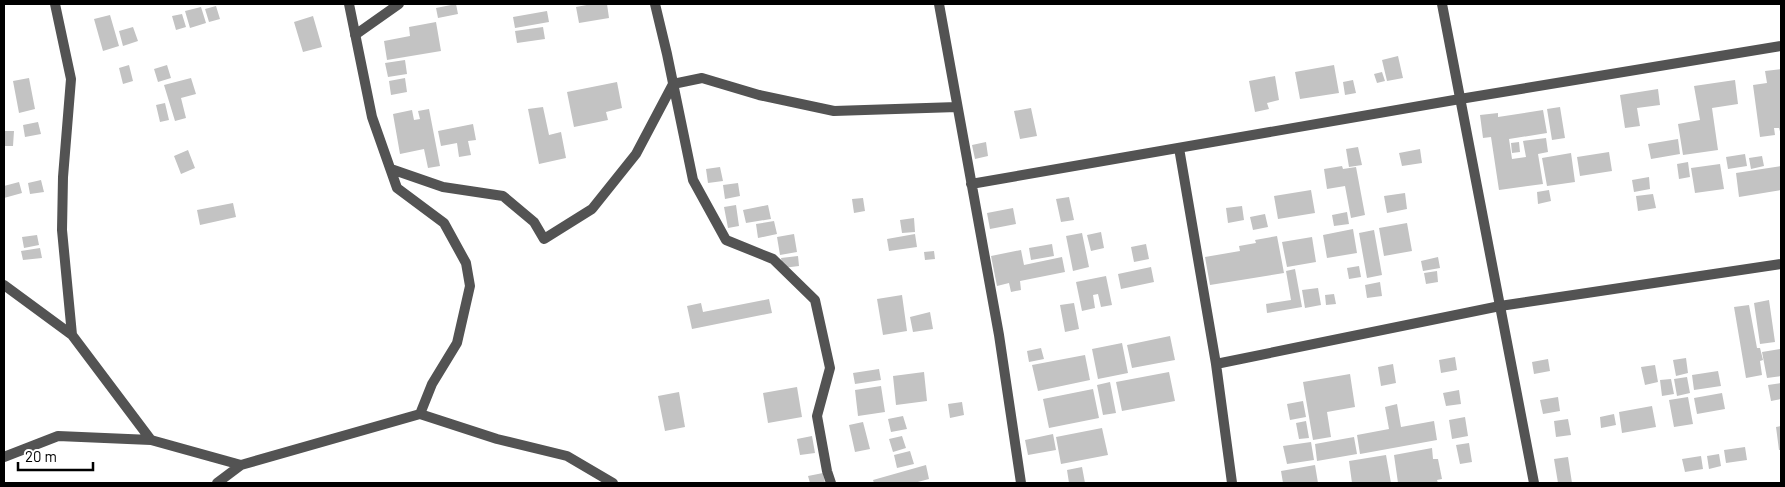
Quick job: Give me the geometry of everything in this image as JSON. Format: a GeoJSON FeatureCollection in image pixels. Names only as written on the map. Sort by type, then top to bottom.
{"type":"FeatureCollection","features":[{"type":"Feature","properties":{"kind":"street"},"geometry":{"type":"LineString","coordinates":[[55,4],[71,80],[63,177],[62,230],[72,336]]}},
{"type":"Feature","properties":{"kind":"street"},"geometry":{"type":"LineString","coordinates":[[349,4],[372,117],[397,188],[444,223],[466,262],[470,286],[457,343],[432,384],[420,414]]}},
{"type":"Feature","properties":{"kind":"street"},"geometry":{"type":"LineString","coordinates":[[355,35],[399,4]]}},
{"type":"Feature","properties":{"kind":"street"},"geometry":{"type":"LineString","coordinates":[[655,4],[693,180],[726,240],[773,259],[815,300],[830,368],[817,416],[831,483]]}},
{"type":"Feature","properties":{"kind":"street"},"geometry":{"type":"LineString","coordinates":[[939,4],[998,336],[1021,483]]}},
{"type":"Feature","properties":{"kind":"street"},"geometry":{"type":"LineString","coordinates":[[1442,4],[1534,483]]}},
{"type":"Feature","properties":{"kind":"street"},"geometry":{"type":"LineString","coordinates":[[971,184],[1460,99],[1781,46]]}},
{"type":"Feature","properties":{"kind":"street"},"geometry":{"type":"LineString","coordinates":[[673,84],[702,78],[759,95],[834,111],[957,107]]}},
{"type":"Feature","properties":{"kind":"street"},"geometry":{"type":"LineString","coordinates":[[390,169],[443,188],[503,196],[534,222],[544,239],[592,209],[636,154],[673,84]]}},
{"type":"Feature","properties":{"kind":"street"},"geometry":{"type":"LineString","coordinates":[[1179,148],[1216,364],[1232,483]]}},
{"type":"Feature","properties":{"kind":"street"},"geometry":{"type":"LineString","coordinates":[[1216,364],[1500,306],[1781,264]]}},
{"type":"Feature","properties":{"kind":"street"},"geometry":{"type":"LineString","coordinates":[[4,285],[72,336],[151,440]]}},
{"type":"Feature","properties":{"kind":"street"},"geometry":{"type":"LineString","coordinates":[[217,483],[241,465],[420,414],[497,440],[567,456],[613,483]]}},
{"type":"Feature","properties":{"kind":"street"},"geometry":{"type":"LineString","coordinates":[[4,457],[58,436],[151,440],[241,465]]}},
{"type":"Feature","properties":{"kind":"building"},"geometry":{"type":"Polygon","coordinates":[[[456,4],[458,14],[438,18],[436,8],[456,4]]]}},
{"type":"Feature","properties":{"kind":"building"},"geometry":{"type":"Polygon","coordinates":[[[607,4],[609,18],[579,23],[576,7],[607,4]]]}},
{"type":"Feature","properties":{"kind":"building"},"geometry":{"type":"Polygon","coordinates":[[[216,6],[220,19],[209,22],[205,9],[216,6]]]}},
{"type":"Feature","properties":{"kind":"building"},"geometry":{"type":"Polygon","coordinates":[[[201,7],[206,23],[190,28],[185,11],[201,7]]]}},
{"type":"Feature","properties":{"kind":"building"},"geometry":{"type":"Polygon","coordinates":[[[547,11],[549,22],[515,28],[513,17],[547,11]]]}},
{"type":"Feature","properties":{"kind":"building"},"geometry":{"type":"Polygon","coordinates":[[[182,14],[186,27],[176,30],[172,16],[182,14]]]}},
{"type":"Feature","properties":{"kind":"building"},"geometry":{"type":"Polygon","coordinates":[[[110,15],[119,46],[103,51],[94,19],[110,15]]]}},
{"type":"Feature","properties":{"kind":"building"},"geometry":{"type":"Polygon","coordinates":[[[313,16],[322,47],[303,52],[294,22],[313,16]]]}},
{"type":"Feature","properties":{"kind":"building"},"geometry":{"type":"Polygon","coordinates":[[[436,22],[441,51],[387,60],[384,41],[410,36],[409,27],[436,22]]]}},
{"type":"Feature","properties":{"kind":"building"},"geometry":{"type":"Polygon","coordinates":[[[133,27],[138,41],[123,46],[119,31],[133,27]]]}},
{"type":"Feature","properties":{"kind":"building"},"geometry":{"type":"Polygon","coordinates":[[[543,27],[545,39],[517,43],[515,31],[543,27]]]}},
{"type":"Feature","properties":{"kind":"building"},"geometry":{"type":"Polygon","coordinates":[[[1398,56],[1403,78],[1387,81],[1382,60],[1398,56]]]}},
{"type":"Feature","properties":{"kind":"building"},"geometry":{"type":"Polygon","coordinates":[[[405,60],[407,74],[388,77],[385,63],[405,60]]]}},
{"type":"Feature","properties":{"kind":"building"},"geometry":{"type":"Polygon","coordinates":[[[129,65],[133,81],[123,84],[119,68],[129,65]]]}},
{"type":"Feature","properties":{"kind":"building"},"geometry":{"type":"Polygon","coordinates":[[[167,65],[171,78],[158,82],[154,69],[167,65]]]}},
{"type":"Feature","properties":{"kind":"building"},"geometry":{"type":"Polygon","coordinates":[[[1334,65],[1339,93],[1300,99],[1295,72],[1334,65]]]}},
{"type":"Feature","properties":{"kind":"building"},"geometry":{"type":"Polygon","coordinates":[[[1781,69],[1781,135],[1779,128],[1774,128],[1775,135],[1760,137],[1753,85],[1767,83],[1765,71],[1781,69]]]}},
{"type":"Feature","properties":{"kind":"building"},"geometry":{"type":"Polygon","coordinates":[[[1382,72],[1385,81],[1377,83],[1374,74],[1382,72]]]}},
{"type":"Feature","properties":{"kind":"building"},"geometry":{"type":"Polygon","coordinates":[[[1275,76],[1279,100],[1267,103],[1269,109],[1255,112],[1249,81],[1275,76]]]}},
{"type":"Feature","properties":{"kind":"building"},"geometry":{"type":"Polygon","coordinates":[[[29,78],[35,109],[19,113],[13,81],[29,78]]]}},
{"type":"Feature","properties":{"kind":"building"},"geometry":{"type":"Polygon","coordinates":[[[191,78],[196,94],[181,98],[186,118],[175,121],[164,85],[191,78]]]}},
{"type":"Feature","properties":{"kind":"building"},"geometry":{"type":"Polygon","coordinates":[[[405,78],[407,92],[391,95],[389,81],[405,78]]]}},
{"type":"Feature","properties":{"kind":"building"},"geometry":{"type":"Polygon","coordinates":[[[1353,80],[1356,93],[1345,95],[1343,82],[1353,80]]]}},
{"type":"Feature","properties":{"kind":"building"},"geometry":{"type":"Polygon","coordinates":[[[1735,80],[1738,104],[1712,108],[1718,150],[1683,155],[1678,124],[1700,120],[1694,86],[1735,80]]]}},
{"type":"Feature","properties":{"kind":"building"},"geometry":{"type":"Polygon","coordinates":[[[617,82],[622,108],[606,112],[608,120],[574,127],[567,92],[617,82]]]}},
{"type":"Feature","properties":{"kind":"building"},"geometry":{"type":"Polygon","coordinates":[[[1658,89],[1660,105],[1637,108],[1640,126],[1625,128],[1620,95],[1658,89]]]}},
{"type":"Feature","properties":{"kind":"building"},"geometry":{"type":"Polygon","coordinates":[[[165,103],[169,120],[160,122],[156,105],[165,103]]]}},
{"type":"Feature","properties":{"kind":"building"},"geometry":{"type":"Polygon","coordinates":[[[543,107],[549,135],[561,132],[566,158],[539,164],[528,109],[543,107]]]}},
{"type":"Feature","properties":{"kind":"building"},"geometry":{"type":"Polygon","coordinates":[[[1560,107],[1565,138],[1552,140],[1547,109],[1560,107]]]}},
{"type":"Feature","properties":{"kind":"building"},"geometry":{"type":"Polygon","coordinates":[[[1031,108],[1037,136],[1020,139],[1014,111],[1031,108]]]}},
{"type":"Feature","properties":{"kind":"building"},"geometry":{"type":"Polygon","coordinates":[[[429,109],[440,166],[428,168],[424,149],[400,154],[393,114],[412,110],[414,120],[420,119],[418,111],[429,109]]]}},
{"type":"Feature","properties":{"kind":"building"},"geometry":{"type":"Polygon","coordinates":[[[1543,110],[1547,133],[1509,139],[1512,159],[1526,157],[1523,141],[1546,138],[1548,152],[1538,154],[1543,184],[1499,190],[1491,137],[1483,138],[1480,115],[1498,113],[1498,117],[1543,110]]]}},
{"type":"Feature","properties":{"kind":"building"},"geometry":{"type":"Polygon","coordinates":[[[38,122],[41,134],[25,137],[23,125],[38,122]]]}},
{"type":"Feature","properties":{"kind":"building"},"geometry":{"type":"Polygon","coordinates":[[[473,124],[476,140],[468,141],[471,155],[459,157],[457,143],[441,146],[438,131],[473,124]]]}},
{"type":"Feature","properties":{"kind":"building"},"geometry":{"type":"Polygon","coordinates":[[[4,131],[14,131],[13,146],[4,146],[4,131]]]}},
{"type":"Feature","properties":{"kind":"building"},"geometry":{"type":"Polygon","coordinates":[[[1678,139],[1680,154],[1651,159],[1648,144],[1678,139]]]}},
{"type":"Feature","properties":{"kind":"building"},"geometry":{"type":"Polygon","coordinates":[[[986,142],[988,156],[975,159],[972,145],[986,142]]]}},
{"type":"Feature","properties":{"kind":"building"},"geometry":{"type":"Polygon","coordinates":[[[1519,142],[1520,152],[1512,153],[1511,143],[1519,142]]]}},
{"type":"Feature","properties":{"kind":"building"},"geometry":{"type":"Polygon","coordinates":[[[1358,147],[1362,165],[1349,167],[1346,149],[1358,147]]]}},
{"type":"Feature","properties":{"kind":"building"},"geometry":{"type":"Polygon","coordinates":[[[1420,149],[1422,163],[1402,166],[1399,153],[1420,149]]]}},
{"type":"Feature","properties":{"kind":"building"},"geometry":{"type":"Polygon","coordinates":[[[188,150],[195,168],[181,174],[174,156],[188,150]]]}},
{"type":"Feature","properties":{"kind":"building"},"geometry":{"type":"Polygon","coordinates":[[[1609,152],[1612,171],[1580,176],[1577,157],[1609,152]]]}},
{"type":"Feature","properties":{"kind":"building"},"geometry":{"type":"Polygon","coordinates":[[[1571,153],[1575,182],[1547,186],[1542,158],[1571,153]]]}},
{"type":"Feature","properties":{"kind":"building"},"geometry":{"type":"Polygon","coordinates":[[[1745,154],[1747,166],[1728,169],[1726,157],[1745,154]]]}},
{"type":"Feature","properties":{"kind":"building"},"geometry":{"type":"Polygon","coordinates":[[[1762,156],[1764,166],[1751,169],[1749,158],[1762,156]]]}},
{"type":"Feature","properties":{"kind":"building"},"geometry":{"type":"Polygon","coordinates":[[[1688,162],[1690,177],[1679,179],[1677,164],[1688,162]]]}},
{"type":"Feature","properties":{"kind":"building"},"geometry":{"type":"Polygon","coordinates":[[[1720,164],[1724,189],[1695,193],[1691,168],[1720,164]]]}},
{"type":"Feature","properties":{"kind":"building"},"geometry":{"type":"Polygon","coordinates":[[[1342,166],[1343,169],[1356,167],[1365,215],[1351,218],[1345,186],[1327,189],[1324,169],[1342,166]]]}},
{"type":"Feature","properties":{"kind":"building"},"geometry":{"type":"Polygon","coordinates":[[[1781,166],[1781,190],[1739,197],[1736,173],[1781,166]]]}},
{"type":"Feature","properties":{"kind":"building"},"geometry":{"type":"Polygon","coordinates":[[[720,167],[723,181],[708,183],[706,169],[720,167]]]}},
{"type":"Feature","properties":{"kind":"building"},"geometry":{"type":"Polygon","coordinates":[[[1649,177],[1650,189],[1634,192],[1632,180],[1649,177]]]}},
{"type":"Feature","properties":{"kind":"building"},"geometry":{"type":"Polygon","coordinates":[[[41,180],[44,192],[30,194],[28,183],[41,180]]]}},
{"type":"Feature","properties":{"kind":"building"},"geometry":{"type":"Polygon","coordinates":[[[19,182],[22,193],[4,198],[4,186],[19,182]]]}},
{"type":"Feature","properties":{"kind":"building"},"geometry":{"type":"Polygon","coordinates":[[[738,183],[740,196],[725,199],[723,185],[738,183]]]}},
{"type":"Feature","properties":{"kind":"building"},"geometry":{"type":"Polygon","coordinates":[[[1311,190],[1315,213],[1278,219],[1274,196],[1311,190]]]}},
{"type":"Feature","properties":{"kind":"building"},"geometry":{"type":"Polygon","coordinates":[[[1549,190],[1551,201],[1538,204],[1537,192],[1549,190]]]}},
{"type":"Feature","properties":{"kind":"building"},"geometry":{"type":"Polygon","coordinates":[[[1405,193],[1407,209],[1387,213],[1384,196],[1405,193]]]}},
{"type":"Feature","properties":{"kind":"building"},"geometry":{"type":"Polygon","coordinates":[[[1653,194],[1656,208],[1638,211],[1636,196],[1653,194]]]}},
{"type":"Feature","properties":{"kind":"building"},"geometry":{"type":"Polygon","coordinates":[[[1069,197],[1074,220],[1061,222],[1056,199],[1069,197]]]}},
{"type":"Feature","properties":{"kind":"building"},"geometry":{"type":"Polygon","coordinates":[[[863,198],[865,211],[854,213],[852,199],[863,198]]]}},
{"type":"Feature","properties":{"kind":"building"},"geometry":{"type":"Polygon","coordinates":[[[233,203],[236,217],[200,225],[197,210],[233,203]]]}},
{"type":"Feature","properties":{"kind":"building"},"geometry":{"type":"Polygon","coordinates":[[[736,205],[739,226],[728,228],[724,207],[736,205]]]}},
{"type":"Feature","properties":{"kind":"building"},"geometry":{"type":"Polygon","coordinates":[[[768,205],[771,219],[746,223],[743,210],[768,205]]]}},
{"type":"Feature","properties":{"kind":"building"},"geometry":{"type":"Polygon","coordinates":[[[1242,206],[1244,220],[1228,223],[1226,208],[1242,206]]]}},
{"type":"Feature","properties":{"kind":"building"},"geometry":{"type":"Polygon","coordinates":[[[1013,208],[1016,224],[990,229],[987,213],[1013,208]]]}},
{"type":"Feature","properties":{"kind":"building"},"geometry":{"type":"Polygon","coordinates":[[[1347,212],[1349,224],[1334,226],[1332,215],[1347,212]]]}},
{"type":"Feature","properties":{"kind":"building"},"geometry":{"type":"Polygon","coordinates":[[[1265,214],[1268,227],[1253,230],[1250,217],[1265,214]]]}},
{"type":"Feature","properties":{"kind":"building"},"geometry":{"type":"Polygon","coordinates":[[[914,218],[915,232],[902,233],[900,220],[914,218]]]}},
{"type":"Feature","properties":{"kind":"building"},"geometry":{"type":"Polygon","coordinates":[[[774,221],[777,234],[758,238],[756,224],[774,221]]]}},
{"type":"Feature","properties":{"kind":"building"},"geometry":{"type":"Polygon","coordinates":[[[1407,223],[1412,251],[1384,256],[1379,228],[1407,223]]]}},
{"type":"Feature","properties":{"kind":"building"},"geometry":{"type":"Polygon","coordinates":[[[1353,229],[1357,253],[1327,258],[1323,235],[1353,229]]]}},
{"type":"Feature","properties":{"kind":"building"},"geometry":{"type":"Polygon","coordinates":[[[1374,230],[1382,275],[1367,278],[1359,233],[1374,230]]]}},
{"type":"Feature","properties":{"kind":"building"},"geometry":{"type":"Polygon","coordinates":[[[1101,232],[1104,248],[1091,251],[1087,235],[1101,232]]]}},
{"type":"Feature","properties":{"kind":"building"},"geometry":{"type":"Polygon","coordinates":[[[1082,233],[1089,267],[1073,271],[1066,236],[1082,233]]]}},
{"type":"Feature","properties":{"kind":"building"},"geometry":{"type":"Polygon","coordinates":[[[794,234],[797,252],[780,255],[777,237],[794,234]]]}},
{"type":"Feature","properties":{"kind":"building"},"geometry":{"type":"Polygon","coordinates":[[[915,234],[917,247],[889,251],[887,239],[915,234]]]}},
{"type":"Feature","properties":{"kind":"building"},"geometry":{"type":"Polygon","coordinates":[[[37,235],[39,245],[24,248],[22,237],[37,235]]]}},
{"type":"Feature","properties":{"kind":"building"},"geometry":{"type":"Polygon","coordinates":[[[1277,236],[1284,273],[1210,285],[1205,257],[1240,251],[1239,246],[1256,243],[1255,240],[1277,236]]]}},
{"type":"Feature","properties":{"kind":"building"},"geometry":{"type":"Polygon","coordinates":[[[1312,237],[1316,262],[1287,267],[1282,242],[1312,237]]]}},
{"type":"Feature","properties":{"kind":"building"},"geometry":{"type":"Polygon","coordinates":[[[1052,244],[1054,256],[1031,260],[1029,248],[1052,244]]]}},
{"type":"Feature","properties":{"kind":"building"},"geometry":{"type":"Polygon","coordinates":[[[1146,244],[1149,259],[1134,262],[1131,247],[1146,244]]]}},
{"type":"Feature","properties":{"kind":"building"},"geometry":{"type":"Polygon","coordinates":[[[40,248],[42,258],[23,260],[21,251],[40,248]]]}},
{"type":"Feature","properties":{"kind":"building"},"geometry":{"type":"Polygon","coordinates":[[[1021,250],[1024,265],[1062,257],[1065,272],[1020,281],[1021,290],[1011,292],[1009,283],[997,286],[991,256],[1021,250]]]}},
{"type":"Feature","properties":{"kind":"building"},"geometry":{"type":"Polygon","coordinates":[[[934,251],[935,259],[925,260],[924,252],[934,251]]]}},
{"type":"Feature","properties":{"kind":"building"},"geometry":{"type":"Polygon","coordinates":[[[798,256],[799,266],[783,268],[781,258],[798,256]]]}},
{"type":"Feature","properties":{"kind":"building"},"geometry":{"type":"Polygon","coordinates":[[[1438,257],[1440,268],[1423,271],[1421,261],[1438,257]]]}},
{"type":"Feature","properties":{"kind":"building"},"geometry":{"type":"Polygon","coordinates":[[[1359,266],[1361,277],[1349,279],[1347,268],[1359,266]]]}},
{"type":"Feature","properties":{"kind":"building"},"geometry":{"type":"Polygon","coordinates":[[[1151,267],[1154,282],[1121,289],[1118,274],[1151,267]]]}},
{"type":"Feature","properties":{"kind":"building"},"geometry":{"type":"Polygon","coordinates":[[[1295,269],[1302,307],[1267,313],[1266,304],[1291,300],[1286,271],[1295,269]]]}},
{"type":"Feature","properties":{"kind":"building"},"geometry":{"type":"Polygon","coordinates":[[[1437,271],[1438,282],[1426,284],[1424,273],[1437,271]]]}},
{"type":"Feature","properties":{"kind":"building"},"geometry":{"type":"Polygon","coordinates":[[[1106,276],[1112,305],[1101,307],[1098,294],[1093,295],[1095,308],[1082,311],[1076,282],[1106,276]]]}},
{"type":"Feature","properties":{"kind":"building"},"geometry":{"type":"Polygon","coordinates":[[[1380,282],[1382,296],[1367,298],[1365,285],[1380,282]]]}},
{"type":"Feature","properties":{"kind":"building"},"geometry":{"type":"Polygon","coordinates":[[[1318,288],[1321,305],[1305,308],[1302,290],[1318,288]]]}},
{"type":"Feature","properties":{"kind":"building"},"geometry":{"type":"Polygon","coordinates":[[[1334,294],[1336,304],[1326,305],[1325,295],[1334,294]]]}},
{"type":"Feature","properties":{"kind":"building"},"geometry":{"type":"Polygon","coordinates":[[[902,295],[907,331],[883,335],[877,299],[902,295]]]}},
{"type":"Feature","properties":{"kind":"building"},"geometry":{"type":"Polygon","coordinates":[[[769,299],[772,313],[692,329],[687,306],[701,303],[703,312],[769,299]]]}},
{"type":"Feature","properties":{"kind":"building"},"geometry":{"type":"Polygon","coordinates":[[[1769,300],[1775,342],[1760,344],[1754,303],[1769,300]]]}},
{"type":"Feature","properties":{"kind":"building"},"geometry":{"type":"Polygon","coordinates":[[[1074,303],[1079,329],[1065,332],[1060,305],[1074,303]]]}},
{"type":"Feature","properties":{"kind":"building"},"geometry":{"type":"Polygon","coordinates":[[[1749,305],[1757,348],[1760,348],[1763,360],[1760,361],[1762,375],[1746,378],[1734,307],[1749,305]]]}},
{"type":"Feature","properties":{"kind":"building"},"geometry":{"type":"Polygon","coordinates":[[[930,312],[933,329],[913,332],[910,317],[930,312]]]}},
{"type":"Feature","properties":{"kind":"building"},"geometry":{"type":"Polygon","coordinates":[[[1170,336],[1175,360],[1132,368],[1127,345],[1170,336]]]}},
{"type":"Feature","properties":{"kind":"building"},"geometry":{"type":"Polygon","coordinates":[[[1122,343],[1128,373],[1098,379],[1092,349],[1122,343]]]}},
{"type":"Feature","properties":{"kind":"building"},"geometry":{"type":"Polygon","coordinates":[[[1041,348],[1044,359],[1029,362],[1027,351],[1041,348]]]}},
{"type":"Feature","properties":{"kind":"building"},"geometry":{"type":"Polygon","coordinates":[[[1780,349],[1781,376],[1767,378],[1762,352],[1780,349]]]}},
{"type":"Feature","properties":{"kind":"building"},"geometry":{"type":"Polygon","coordinates":[[[1085,355],[1090,380],[1038,391],[1032,365],[1085,355]]]}},
{"type":"Feature","properties":{"kind":"building"},"geometry":{"type":"Polygon","coordinates":[[[1455,357],[1457,370],[1441,373],[1439,360],[1455,357]]]}},
{"type":"Feature","properties":{"kind":"building"},"geometry":{"type":"Polygon","coordinates":[[[1686,358],[1688,373],[1676,376],[1673,360],[1686,358]]]}},
{"type":"Feature","properties":{"kind":"building"},"geometry":{"type":"Polygon","coordinates":[[[1548,359],[1550,371],[1534,374],[1532,362],[1548,359]]]}},
{"type":"Feature","properties":{"kind":"building"},"geometry":{"type":"Polygon","coordinates":[[[1393,364],[1396,383],[1381,386],[1378,367],[1393,364]]]}},
{"type":"Feature","properties":{"kind":"building"},"geometry":{"type":"Polygon","coordinates":[[[1655,365],[1658,382],[1645,385],[1641,367],[1655,365]]]}},
{"type":"Feature","properties":{"kind":"building"},"geometry":{"type":"Polygon","coordinates":[[[879,369],[881,380],[855,384],[853,373],[879,369]]]}},
{"type":"Feature","properties":{"kind":"building"},"geometry":{"type":"Polygon","coordinates":[[[1718,371],[1721,386],[1694,390],[1692,375],[1718,371]]]}},
{"type":"Feature","properties":{"kind":"building"},"geometry":{"type":"Polygon","coordinates":[[[924,372],[927,401],[896,405],[893,376],[924,372]]]}},
{"type":"Feature","properties":{"kind":"building"},"geometry":{"type":"Polygon","coordinates":[[[1169,372],[1175,401],[1122,411],[1116,382],[1169,372]]]}},
{"type":"Feature","properties":{"kind":"building"},"geometry":{"type":"Polygon","coordinates":[[[1350,374],[1355,407],[1327,412],[1331,437],[1313,440],[1303,382],[1350,374]]]}},
{"type":"Feature","properties":{"kind":"building"},"geometry":{"type":"Polygon","coordinates":[[[1687,377],[1690,393],[1677,396],[1674,379],[1687,377]]]}},
{"type":"Feature","properties":{"kind":"building"},"geometry":{"type":"Polygon","coordinates":[[[1671,379],[1674,394],[1662,396],[1660,380],[1671,379]]]}},
{"type":"Feature","properties":{"kind":"building"},"geometry":{"type":"Polygon","coordinates":[[[1110,382],[1116,413],[1103,415],[1097,385],[1110,382]]]}},
{"type":"Feature","properties":{"kind":"building"},"geometry":{"type":"Polygon","coordinates":[[[1781,383],[1781,399],[1771,401],[1768,385],[1781,383]]]}},
{"type":"Feature","properties":{"kind":"building"},"geometry":{"type":"Polygon","coordinates":[[[881,386],[885,412],[858,416],[855,390],[881,386]]]}},
{"type":"Feature","properties":{"kind":"building"},"geometry":{"type":"Polygon","coordinates":[[[797,387],[802,417],[768,423],[763,393],[797,387]]]}},
{"type":"Feature","properties":{"kind":"building"},"geometry":{"type":"Polygon","coordinates":[[[1093,389],[1099,418],[1049,428],[1043,399],[1093,389]]]}},
{"type":"Feature","properties":{"kind":"building"},"geometry":{"type":"Polygon","coordinates":[[[1459,390],[1461,404],[1446,406],[1443,393],[1459,390]]]}},
{"type":"Feature","properties":{"kind":"building"},"geometry":{"type":"Polygon","coordinates":[[[679,392],[685,427],[665,431],[658,396],[679,392]]]}},
{"type":"Feature","properties":{"kind":"building"},"geometry":{"type":"Polygon","coordinates":[[[1722,393],[1725,409],[1697,414],[1694,398],[1722,393]]]}},
{"type":"Feature","properties":{"kind":"building"},"geometry":{"type":"Polygon","coordinates":[[[1558,397],[1560,411],[1543,414],[1540,400],[1558,397]]]}},
{"type":"Feature","properties":{"kind":"building"},"geometry":{"type":"Polygon","coordinates":[[[1688,397],[1693,424],[1674,427],[1669,400],[1688,397]]]}},
{"type":"Feature","properties":{"kind":"building"},"geometry":{"type":"Polygon","coordinates":[[[1303,401],[1306,417],[1290,420],[1287,404],[1303,401]]]}},
{"type":"Feature","properties":{"kind":"building"},"geometry":{"type":"Polygon","coordinates":[[[962,402],[964,415],[950,418],[948,404],[962,402]]]}},
{"type":"Feature","properties":{"kind":"building"},"geometry":{"type":"Polygon","coordinates":[[[1397,404],[1401,427],[1434,421],[1437,440],[1360,454],[1357,435],[1389,429],[1385,407],[1397,404]]]}},
{"type":"Feature","properties":{"kind":"building"},"geometry":{"type":"Polygon","coordinates":[[[1652,406],[1656,427],[1622,433],[1619,412],[1652,406]]]}},
{"type":"Feature","properties":{"kind":"building"},"geometry":{"type":"Polygon","coordinates":[[[1614,414],[1616,425],[1601,428],[1600,417],[1614,414]]]}},
{"type":"Feature","properties":{"kind":"building"},"geometry":{"type":"Polygon","coordinates":[[[903,416],[907,429],[891,432],[888,419],[903,416]]]}},
{"type":"Feature","properties":{"kind":"building"},"geometry":{"type":"Polygon","coordinates":[[[1465,417],[1468,436],[1452,439],[1449,420],[1465,417]]]}},
{"type":"Feature","properties":{"kind":"building"},"geometry":{"type":"Polygon","coordinates":[[[1568,419],[1571,435],[1556,437],[1554,421],[1568,419]]]}},
{"type":"Feature","properties":{"kind":"building"},"geometry":{"type":"Polygon","coordinates":[[[1306,421],[1309,438],[1299,439],[1296,423],[1306,421]]]}},
{"type":"Feature","properties":{"kind":"building"},"geometry":{"type":"Polygon","coordinates":[[[863,422],[870,449],[855,452],[849,425],[863,422]]]}},
{"type":"Feature","properties":{"kind":"building"},"geometry":{"type":"Polygon","coordinates":[[[1781,426],[1781,450],[1779,450],[1776,427],[1781,426]]]}},
{"type":"Feature","properties":{"kind":"building"},"geometry":{"type":"Polygon","coordinates":[[[1102,428],[1108,455],[1061,464],[1056,437],[1102,428]]]}},
{"type":"Feature","properties":{"kind":"building"},"geometry":{"type":"Polygon","coordinates":[[[1053,434],[1056,450],[1028,455],[1025,440],[1053,434]]]}},
{"type":"Feature","properties":{"kind":"building"},"geometry":{"type":"Polygon","coordinates":[[[812,436],[815,453],[800,455],[797,439],[812,436]]]}},
{"type":"Feature","properties":{"kind":"building"},"geometry":{"type":"Polygon","coordinates":[[[902,436],[906,448],[893,452],[889,439],[902,436]]]}},
{"type":"Feature","properties":{"kind":"building"},"geometry":{"type":"Polygon","coordinates":[[[1354,437],[1357,454],[1317,461],[1315,444],[1354,437]]]}},
{"type":"Feature","properties":{"kind":"building"},"geometry":{"type":"Polygon","coordinates":[[[1311,442],[1314,460],[1287,464],[1283,446],[1311,442]]]}},
{"type":"Feature","properties":{"kind":"building"},"geometry":{"type":"Polygon","coordinates":[[[1469,443],[1472,462],[1460,464],[1456,445],[1469,443]]]}},
{"type":"Feature","properties":{"kind":"building"},"geometry":{"type":"Polygon","coordinates":[[[1745,447],[1747,460],[1726,463],[1724,450],[1745,447]]]}},
{"type":"Feature","properties":{"kind":"building"},"geometry":{"type":"Polygon","coordinates":[[[1432,448],[1433,459],[1438,459],[1442,479],[1437,480],[1438,483],[1398,483],[1394,455],[1432,448]]]}},
{"type":"Feature","properties":{"kind":"building"},"geometry":{"type":"Polygon","coordinates":[[[910,451],[914,464],[897,468],[894,455],[910,451]]]}},
{"type":"Feature","properties":{"kind":"building"},"geometry":{"type":"Polygon","coordinates":[[[1719,454],[1721,466],[1709,469],[1707,456],[1719,454]]]}},
{"type":"Feature","properties":{"kind":"building"},"geometry":{"type":"Polygon","coordinates":[[[1386,455],[1391,483],[1352,483],[1349,461],[1386,455]]]}},
{"type":"Feature","properties":{"kind":"building"},"geometry":{"type":"Polygon","coordinates":[[[1701,456],[1703,469],[1685,472],[1682,459],[1701,456]]]}},
{"type":"Feature","properties":{"kind":"building"},"geometry":{"type":"Polygon","coordinates":[[[1568,457],[1572,483],[1558,483],[1554,459],[1568,457]]]}},
{"type":"Feature","properties":{"kind":"building"},"geometry":{"type":"Polygon","coordinates":[[[926,465],[929,479],[914,483],[874,483],[873,480],[926,465]]]}},
{"type":"Feature","properties":{"kind":"building"},"geometry":{"type":"Polygon","coordinates":[[[1315,465],[1318,483],[1283,483],[1281,471],[1315,465]]]}},
{"type":"Feature","properties":{"kind":"building"},"geometry":{"type":"Polygon","coordinates":[[[1082,467],[1085,483],[1069,483],[1067,470],[1082,467]]]}},
{"type":"Feature","properties":{"kind":"building"},"geometry":{"type":"Polygon","coordinates":[[[823,473],[825,483],[810,483],[808,476],[823,473]]]}}]}
